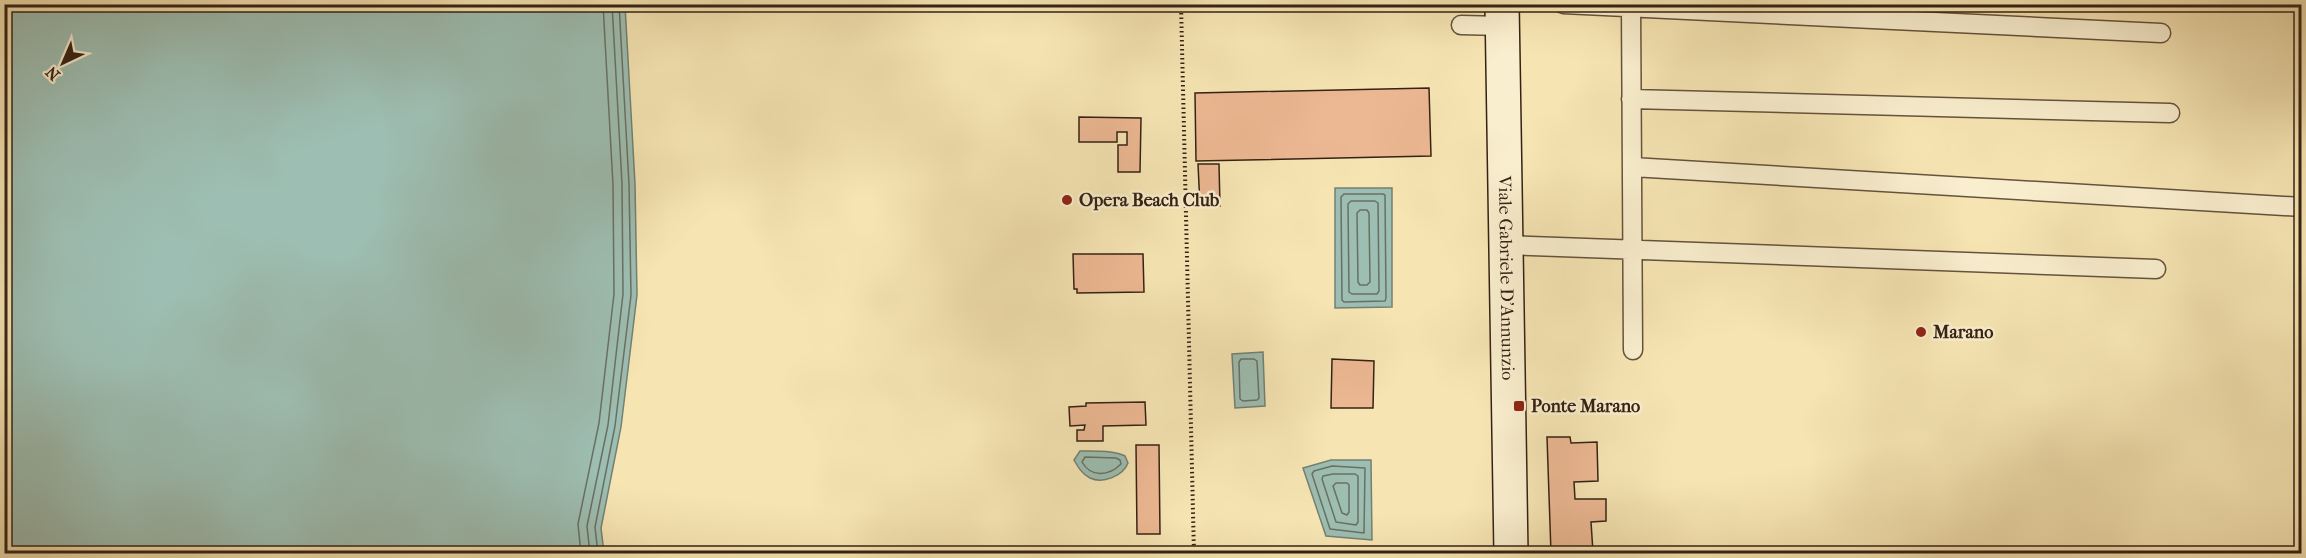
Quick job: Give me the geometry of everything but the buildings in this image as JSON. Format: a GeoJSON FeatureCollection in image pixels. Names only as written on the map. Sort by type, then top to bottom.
{"type":"FeatureCollection","features":[{"type":"Feature","properties":{"kind":"street","name":"Viale Gabriele D'Annunzio"},"geometry":{"type":"LineString","coordinates":[[1502,15],[1511,554]]}},
{"type":"Feature","properties":{"kind":"lane"},"geometry":{"type":"LineString","coordinates":[[1563,4],[2161,33]]}},
{"type":"Feature","properties":{"kind":"lane"},"geometry":{"type":"LineString","coordinates":[[1630,6],[1633,350]]}},
{"type":"Feature","properties":{"kind":"lane"},"geometry":{"type":"LineString","coordinates":[[1461,25],[1502,15]]}},
{"type":"Feature","properties":{"kind":"lane"},"geometry":{"type":"LineString","coordinates":[[1631,99],[2170,113]]}},
{"type":"Feature","properties":{"kind":"lane"},"geometry":{"type":"LineString","coordinates":[[1632,167],[2301,207]]}},
{"type":"Feature","properties":{"kind":"lane"},"geometry":{"type":"LineString","coordinates":[[1506,245],[2156,269]]}},
{"type":"Feature","properties":{"kind":"path"},"geometry":{"type":"LineString","coordinates":[[1181,4],[1194,554]]}},
{"type":"Feature","properties":{"kind":"water"},"geometry":{"type":"Polygon","coordinates":[[[4,5],[625,5],[635,184],[637,295],[621,427],[601,528],[604,553],[5,553],[4,5]]]}},
{"type":"Feature","properties":{"kind":"water"},"geometry":{"type":"Polygon","coordinates":[[[1335,188],[1392,188],[1392,307],[1335,308],[1335,188]]]}},
{"type":"Feature","properties":{"kind":"water"},"geometry":{"type":"Polygon","coordinates":[[[1263,352],[1265,406],[1235,408],[1232,354],[1263,352]]]}},
{"type":"Feature","properties":{"kind":"water"},"geometry":{"type":"Polygon","coordinates":[[[1080,451],[1115,453],[1125,456],[1128,463],[1122,472],[1112,478],[1095,480],[1085,474],[1074,460],[1080,451]]]}},
{"type":"Feature","properties":{"kind":"water"},"geometry":{"type":"Polygon","coordinates":[[[1331,460],[1371,460],[1372,540],[1326,536],[1303,468],[1331,460]]]}},
{"type":"Feature","properties":{"kind":"place","name":"Opera Beach Club"},"geometry":{"type":"Point","coordinates":[1067,200]}},
{"type":"Feature","properties":{"kind":"place","name":"Marano"},"geometry":{"type":"Point","coordinates":[1921,332]}},
{"type":"Feature","properties":{"kind":"place","name":"Ponte Marano"},"geometry":{"type":"Point","coordinates":[1519,406]}}]}
